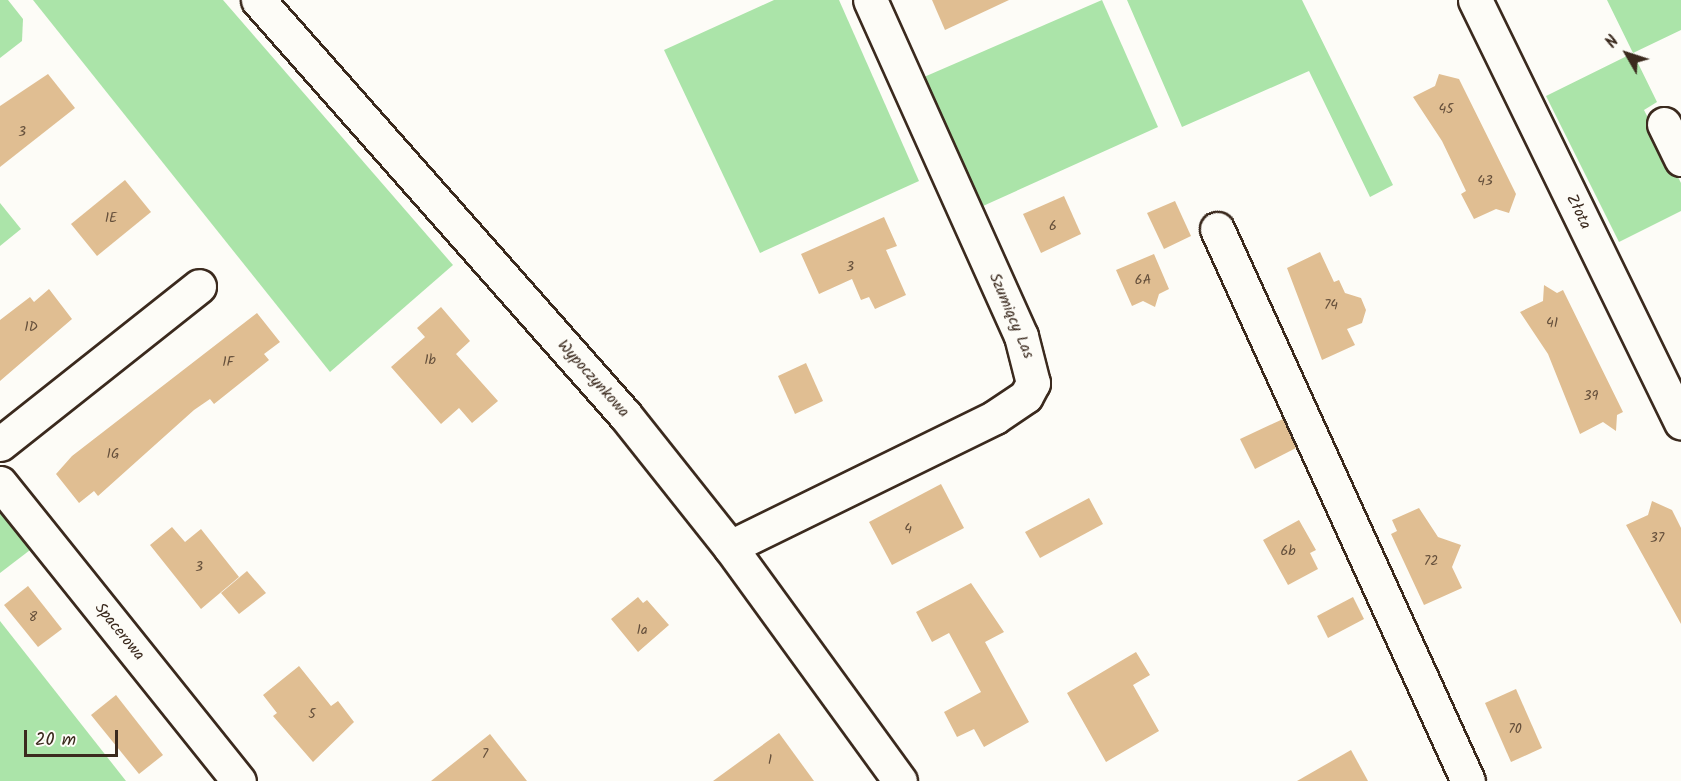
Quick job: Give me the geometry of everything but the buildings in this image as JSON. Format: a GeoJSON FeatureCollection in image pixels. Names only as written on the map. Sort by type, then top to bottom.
{"type":"FeatureCollection","features":[{"type":"Feature","properties":{"kind":"street","name":"Wypoczynkowa"},"geometry":{"type":"LineString","coordinates":[[258,0],[625,415],[730,547],[900,781]]}},
{"type":"Feature","properties":{"kind":"street","name":"Szumiący Las"},"geometry":{"type":"LineString","coordinates":[[730,547],[995,417],[1026,396],[1033,383],[1021,336],[870,0]]}},
{"type":"Feature","properties":{"kind":"street","name":"Złota"},"geometry":{"type":"LineString","coordinates":[[1475,0],[1681,423]]}},
{"type":"Feature","properties":{"kind":"street"},"geometry":{"type":"LineString","coordinates":[[1664,124],[1681,159]]}},
{"type":"Feature","properties":{"kind":"street"},"geometry":{"type":"LineString","coordinates":[[1217,229],[1468,781]]}},
{"type":"Feature","properties":{"kind":"street"},"geometry":{"type":"LineString","coordinates":[[0,444],[199,286]]}},
{"type":"Feature","properties":{"kind":"street","name":"Spacerowa"},"geometry":{"type":"LineString","coordinates":[[0,483],[239,781]]}},
{"type":"Feature","properties":{"kind":"green space"},"geometry":{"type":"Polygon","coordinates":[[[0,0],[8,0],[23,19],[22,41],[0,58],[0,0]]]}},
{"type":"Feature","properties":{"kind":"green space"},"geometry":{"type":"Polygon","coordinates":[[[33,0],[223,0],[453,265],[330,372],[33,0]]]}},
{"type":"Feature","properties":{"kind":"green space"},"geometry":{"type":"Polygon","coordinates":[[[774,0],[839,0],[919,181],[760,253],[664,50],[774,0]]]}},
{"type":"Feature","properties":{"kind":"green space"},"geometry":{"type":"Polygon","coordinates":[[[1102,0],[1158,127],[983,206],[924,77],[1102,0]]]}},
{"type":"Feature","properties":{"kind":"green space"},"geometry":{"type":"Polygon","coordinates":[[[1127,0],[1302,0],[1393,185],[1370,197],[1309,71],[1182,127],[1127,0]]]}},
{"type":"Feature","properties":{"kind":"green space"},"geometry":{"type":"Polygon","coordinates":[[[1607,0],[1681,0],[1681,30],[1633,53],[1607,0]]]}},
{"type":"Feature","properties":{"kind":"green space"},"geometry":{"type":"Polygon","coordinates":[[[1633,53],[1657,102],[1644,110],[1681,183],[1681,211],[1619,242],[1546,96],[1633,53]]]}},
{"type":"Feature","properties":{"kind":"green space"},"geometry":{"type":"Polygon","coordinates":[[[0,203],[21,229],[0,246],[0,203]]]}},
{"type":"Feature","properties":{"kind":"green space"},"geometry":{"type":"Polygon","coordinates":[[[0,504],[34,547],[0,573],[0,504]]]}},
{"type":"Feature","properties":{"kind":"green space"},"geometry":{"type":"Polygon","coordinates":[[[0,621],[126,781],[0,781],[0,621]]]}}]}
